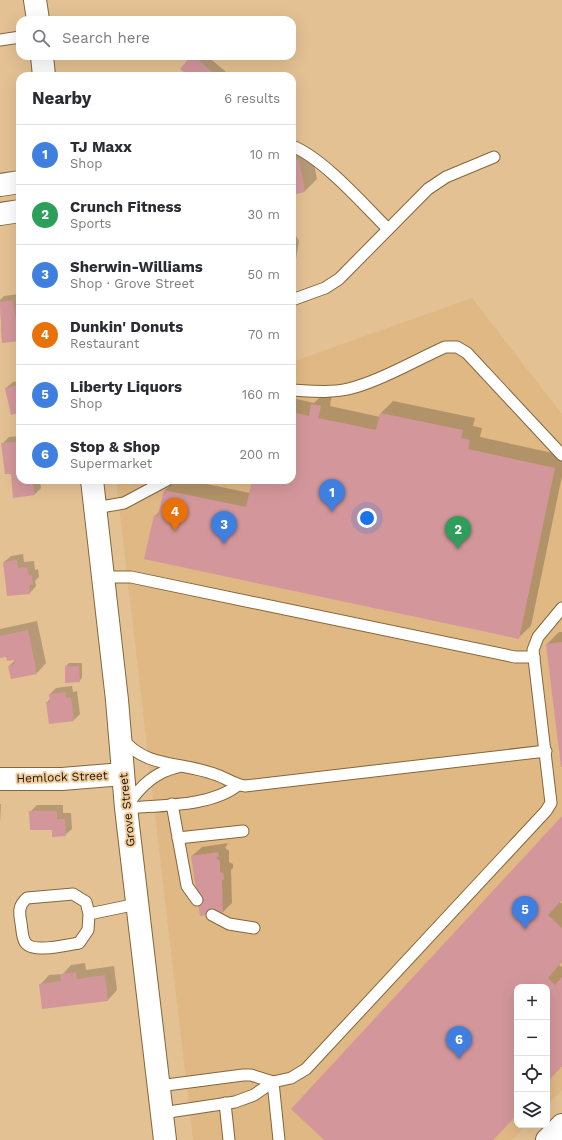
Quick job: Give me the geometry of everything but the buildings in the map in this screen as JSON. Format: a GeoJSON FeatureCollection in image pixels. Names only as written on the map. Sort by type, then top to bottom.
{"type":"FeatureCollection","features":[{"type":"Feature","properties":{"kind":"main road"},"geometry":{"type":"LineString","coordinates":[[36,0],[38,16]]}},
{"type":"Feature","properties":{"kind":"main road"},"geometry":{"type":"LineString","coordinates":[[42,60],[44,72]]}},
{"type":"Feature","properties":{"kind":"main road"},"geometry":{"type":"LineString","coordinates":[[0,185],[16,183]]}},
{"type":"Feature","properties":{"kind":"main road"},"geometry":{"type":"LineString","coordinates":[[0,214],[16,212]]}},
{"type":"Feature","properties":{"kind":"main road","name":"Grove Street"},"geometry":{"type":"LineString","coordinates":[[93,484],[104,577],[126,808],[165,1140]]}},
{"type":"Feature","properties":{"kind":"main road","name":"Hemlock Street"},"geometry":{"type":"LineString","coordinates":[[0,779],[62,779],[123,774]]}},
{"type":"Feature","properties":{"kind":"main road"},"geometry":{"type":"LineString","coordinates":[[547,1140],[562,1125]]}},
{"type":"Feature","properties":{"kind":"lane"},"geometry":{"type":"LineString","coordinates":[[0,40],[16,38]]}},
{"type":"Feature","properties":{"kind":"lane"},"geometry":{"type":"LineString","coordinates":[[296,148],[304,151],[318,161],[388,228]]}},
{"type":"Feature","properties":{"kind":"lane"},"geometry":{"type":"LineString","coordinates":[[296,299],[325,288],[339,279],[388,228],[437,182],[494,157]]}},
{"type":"Feature","properties":{"kind":"lane"},"geometry":{"type":"LineString","coordinates":[[296,390],[329,391],[347,389],[365,383],[445,347],[457,347],[467,353],[562,455]]}},
{"type":"Feature","properties":{"kind":"lane"},"geometry":{"type":"LineString","coordinates":[[96,508],[124,503],[160,484]]}},
{"type":"Feature","properties":{"kind":"lane"},"geometry":{"type":"LineString","coordinates":[[104,577],[122,576],[135,578],[515,657],[534,657]]}},
{"type":"Feature","properties":{"kind":"lane"},"geometry":{"type":"LineString","coordinates":[[162,1113],[245,1099],[273,1082],[291,1078],[306,1069],[546,811],[551,798],[533,650],[535,641],[562,608]]}},
{"type":"Feature","properties":{"kind":"lane"},"geometry":{"type":"LineString","coordinates":[[120,735],[126,743],[138,753],[154,760],[214,774],[238,785],[252,786],[546,752]]}},
{"type":"Feature","properties":{"kind":"lane"},"geometry":{"type":"LineString","coordinates":[[126,808],[136,792],[150,780],[163,771],[180,767]]}},
{"type":"Feature","properties":{"kind":"lane"},"geometry":{"type":"LineString","coordinates":[[126,808],[210,800],[224,795],[238,785]]}},
{"type":"Feature","properties":{"kind":"lane"},"geometry":{"type":"LineString","coordinates":[[172,804],[187,886],[197,900]]}},
{"type":"Feature","properties":{"kind":"lane"},"geometry":{"type":"LineString","coordinates":[[178,838],[243,831]]}},
{"type":"Feature","properties":{"kind":"lane"},"geometry":{"type":"LineString","coordinates":[[73,894],[86,902],[89,914],[88,930],[78,943],[36,949],[29,947],[25,941],[19,911],[21,903],[27,898],[73,894]]}},
{"type":"Feature","properties":{"kind":"lane"},"geometry":{"type":"LineString","coordinates":[[89,914],[138,904]]}},
{"type":"Feature","properties":{"kind":"lane"},"geometry":{"type":"LineString","coordinates":[[212,914],[229,924],[254,928]]}},
{"type":"Feature","properties":{"kind":"lane"},"geometry":{"type":"LineString","coordinates":[[159,1086],[243,1075],[251,1075],[273,1082]]}},
{"type":"Feature","properties":{"kind":"lane"},"geometry":{"type":"LineString","coordinates":[[273,1082],[279,1140]]}},
{"type":"Feature","properties":{"kind":"lane"},"geometry":{"type":"LineString","coordinates":[[225,1103],[230,1140]]}},
{"type":"Feature","properties":{"kind":"shaded area"},"geometry":{"type":"Polygon","coordinates":[[[472,298],[562,414],[562,1090],[550,1102],[550,984],[514,984],[514,1128],[524,1128],[512,1140],[193,1140],[116,484],[296,484],[296,361],[472,298]]]}},
{"type":"Feature","properties":{"kind":"place","name":"TJ Maxx"},"geometry":{"type":"Point","coordinates":[332,512]}},
{"type":"Feature","properties":{"kind":"place","name":"Dunkin' Donuts"},"geometry":{"type":"Point","coordinates":[175,531]}},
{"type":"Feature","properties":{"kind":"place","name":"Sherwin-Williams"},"geometry":{"type":"Point","coordinates":[224,544]}},
{"type":"Feature","properties":{"kind":"place","name":"Crunch Fitness"},"geometry":{"type":"Point","coordinates":[458,549]}},
{"type":"Feature","properties":{"kind":"place","name":"Liberty Liquors"},"geometry":{"type":"Point","coordinates":[525,929]}},
{"type":"Feature","properties":{"kind":"place","name":"Stop & Shop"},"geometry":{"type":"Point","coordinates":[459,1059]}}]}
